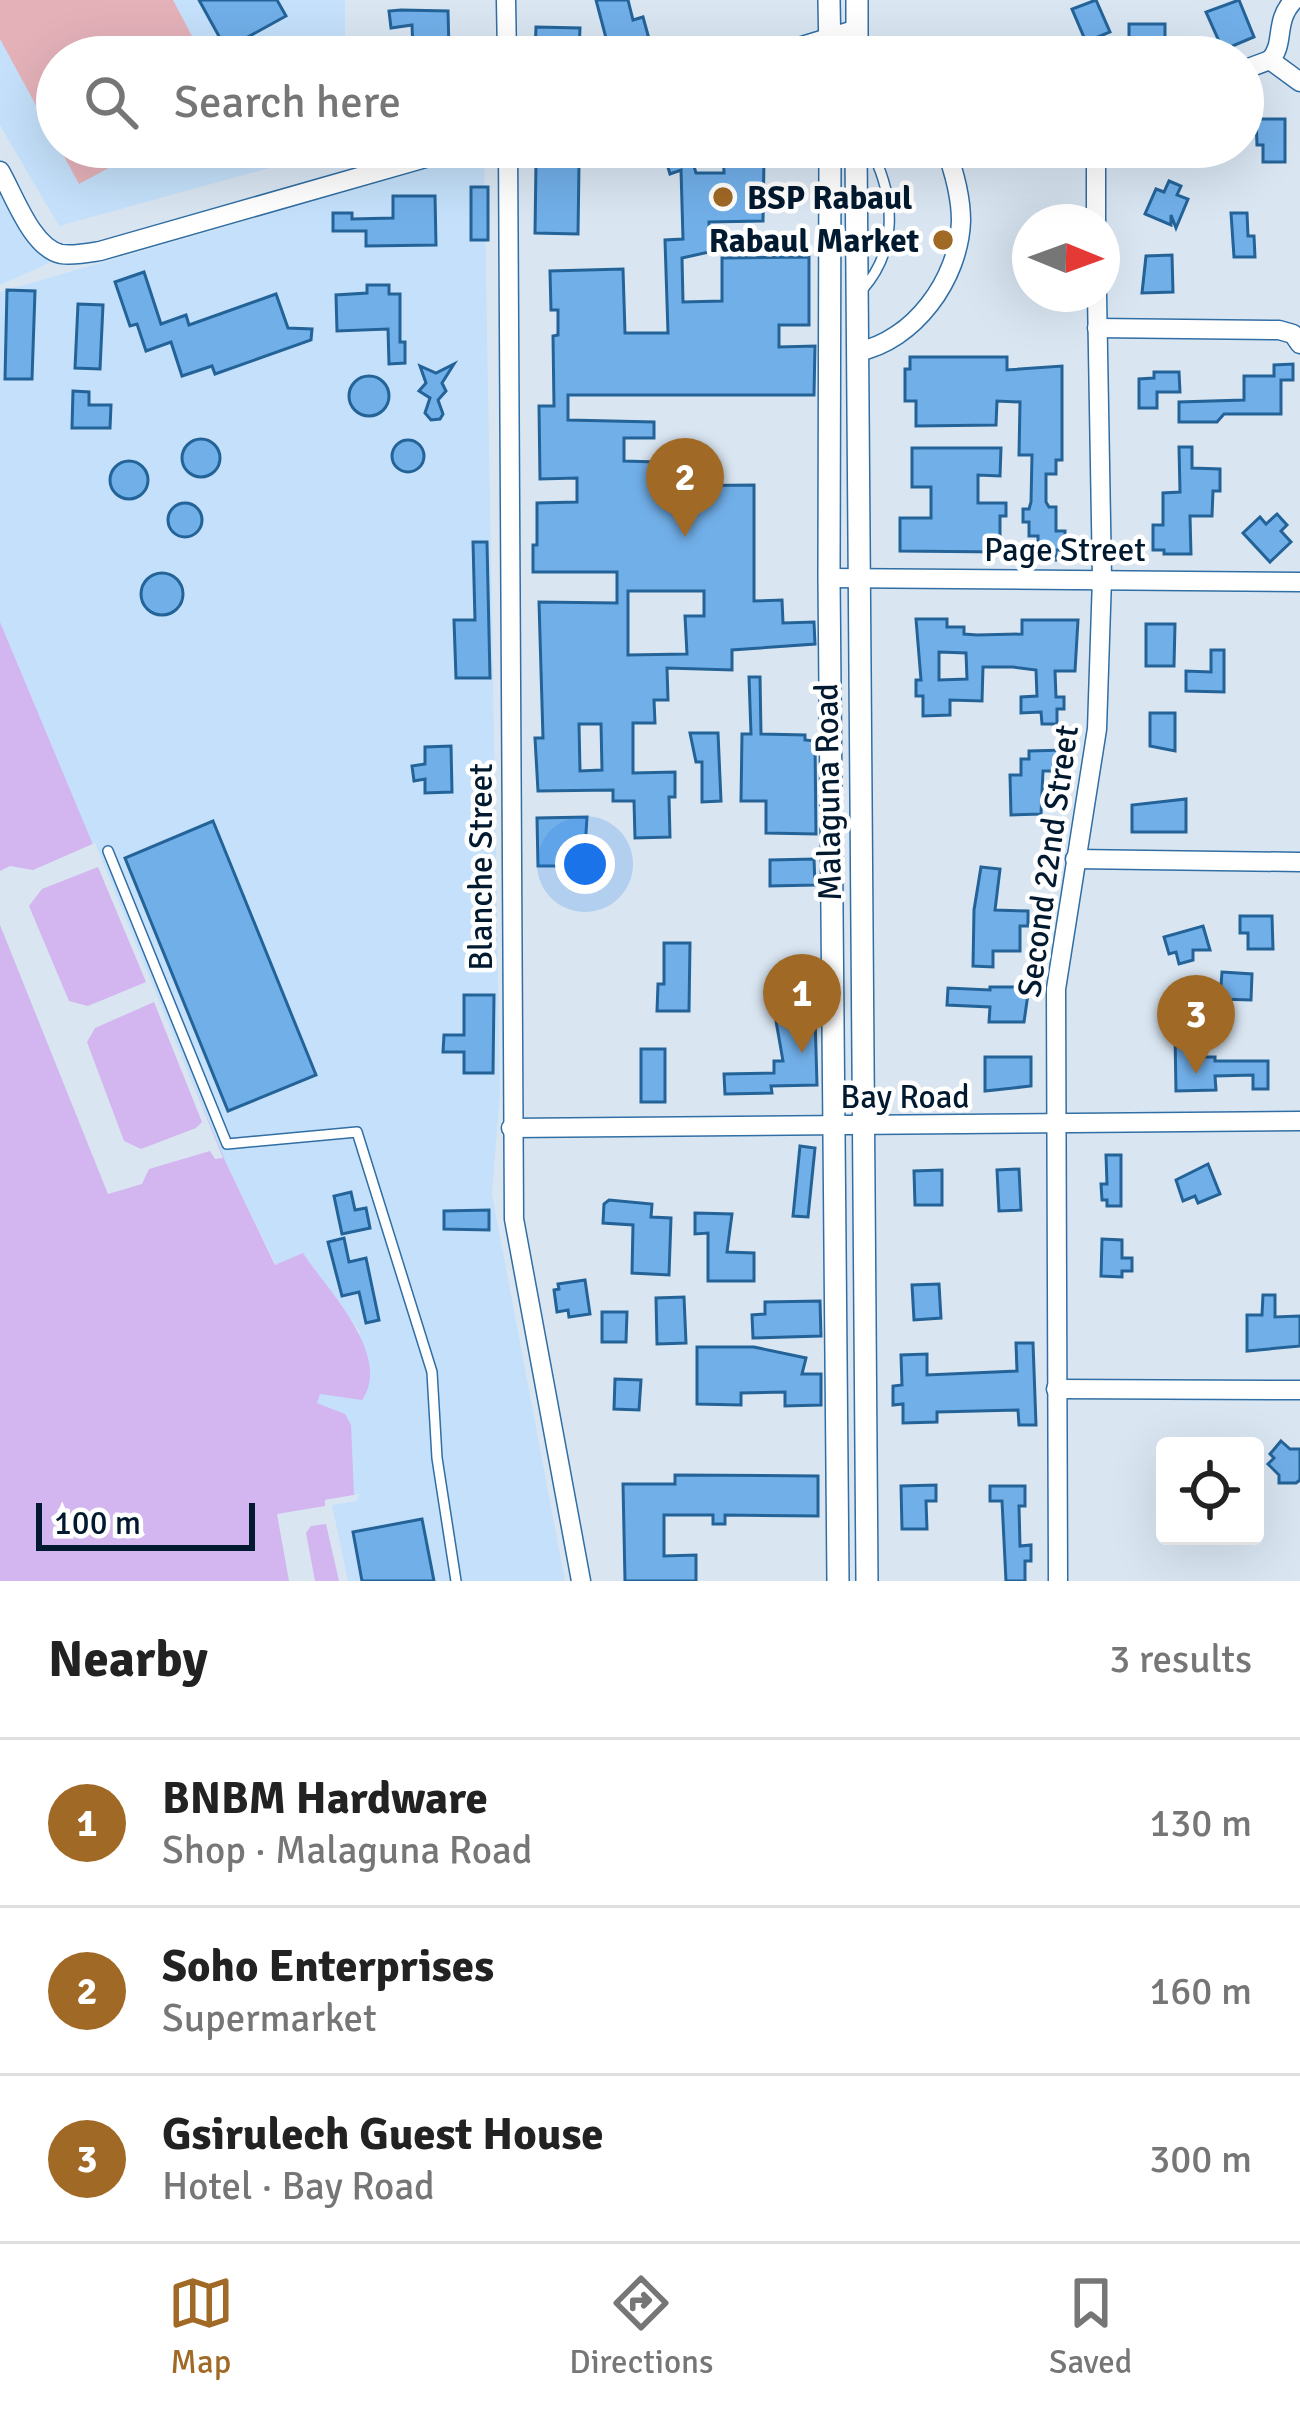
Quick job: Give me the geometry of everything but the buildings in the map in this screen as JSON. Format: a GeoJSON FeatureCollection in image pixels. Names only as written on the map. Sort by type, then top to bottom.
{"type":"FeatureCollection","features":[{"type":"Feature","properties":{"kind":"street"},"geometry":{"type":"LineString","coordinates":[[506,0],[507,36]]}},
{"type":"Feature","properties":{"kind":"street"},"geometry":{"type":"LineString","coordinates":[[829,0],[829,36]]}},
{"type":"Feature","properties":{"kind":"street"},"geometry":{"type":"LineString","coordinates":[[857,0],[857,36]]}},
{"type":"Feature","properties":{"kind":"street"},"geometry":{"type":"LineString","coordinates":[[1264,62],[1278,50],[1280,20],[1294,0]]}},
{"type":"Feature","properties":{"kind":"street"},"geometry":{"type":"LineString","coordinates":[[845,36],[857,28]]}},
{"type":"Feature","properties":{"kind":"street"},"geometry":{"type":"LineString","coordinates":[[1270,60],[1300,82]]}},
{"type":"Feature","properties":{"kind":"street"},"geometry":{"type":"LineString","coordinates":[[0,171],[42,245],[58,254],[71,254],[100,251],[390,168]]}},
{"type":"Feature","properties":{"kind":"street","name":"Blanche Street"},"geometry":{"type":"LineString","coordinates":[[508,168],[514,1219],[581,1581]]}},
{"type":"Feature","properties":{"kind":"street","name":"Malaguna Road"},"geometry":{"type":"LineString","coordinates":[[830,168],[838,1581]]}},
{"type":"Feature","properties":{"kind":"street","name":"Malaguna Road"},"geometry":{"type":"LineString","coordinates":[[856,168],[868,1581]]}},
{"type":"Feature","properties":{"kind":"street"},"geometry":{"type":"LineString","coordinates":[[857,352],[891,341],[938,292],[961,223],[953,168]]}},
{"type":"Feature","properties":{"kind":"street"},"geometry":{"type":"LineString","coordinates":[[1096,168],[1096,204]]}},
{"type":"Feature","properties":{"kind":"street","name":"Second 22nd Street"},"geometry":{"type":"LineString","coordinates":[[1058,1581],[1056,989],[1097,729],[1102,578],[1097,312]]}},
{"type":"Feature","properties":{"kind":"street"},"geometry":{"type":"LineString","coordinates":[[1299,342],[1300,322]]}},
{"type":"Feature","properties":{"kind":"street"},"geometry":{"type":"LineString","coordinates":[[1097,328],[1280,330],[1299,342]]}},
{"type":"Feature","properties":{"kind":"street","name":"Page Street"},"geometry":{"type":"LineString","coordinates":[[829,578],[1300,582]]}},
{"type":"Feature","properties":{"kind":"street"},"geometry":{"type":"LineString","coordinates":[[1075,859],[1300,862]]}},
{"type":"Feature","properties":{"kind":"street","name":"Bay Road"},"geometry":{"type":"LineString","coordinates":[[511,1128],[1300,1121]]}},
{"type":"Feature","properties":{"kind":"street"},"geometry":{"type":"LineString","coordinates":[[1056,1389],[1300,1390]]}},
{"type":"Feature","properties":{"kind":"lane"},"geometry":{"type":"LineString","coordinates":[[856,296],[881,268],[890,216],[879,168]]}},
{"type":"Feature","properties":{"kind":"lane"},"geometry":{"type":"LineString","coordinates":[[108,851],[227,1144],[357,1132],[432,1372],[436,1458],[456,1581]]}},
{"type":"Feature","properties":{"kind":"shaded area"},"geometry":{"type":"Polygon","coordinates":[[[0,0],[345,0],[345,36],[36,36],[36,168],[269,168],[59,226],[0,125],[0,0]]]}},
{"type":"Feature","properties":{"kind":"shaded area"},"geometry":{"type":"Polygon","coordinates":[[[0,0],[173,0],[192,36],[36,36],[36,105],[0,39],[0,0]]]}},
{"type":"Feature","properties":{"kind":"shaded area"},"geometry":{"type":"Polygon","coordinates":[[[70,168],[108,168],[79,184],[70,168]]]}},
{"type":"Feature","properties":{"kind":"shaded area"},"geometry":{"type":"Polygon","coordinates":[[[429,168],[484,168],[500,1092],[492,1194],[565,1581],[342,1581],[325,1500],[345,1414],[317,1403],[360,1332],[303,1254],[276,1265],[223,1158],[0,622],[0,292],[429,168]]]}},
{"type":"Feature","properties":{"kind":"shaded area"},"geometry":{"type":"Polygon","coordinates":[[[0,185],[49,263],[0,285],[0,185]]]}},
{"type":"Feature","properties":{"kind":"shaded area"},"geometry":{"type":"Polygon","coordinates":[[[0,622],[226,1163],[275,1265],[303,1253],[363,1343],[369,1382],[362,1400],[320,1394],[317,1403],[345,1414],[351,1425],[354,1495],[325,1500],[342,1581],[0,1581],[0,622]]]}},
{"type":"Feature","properties":{"kind":"pier"},"geometry":{"type":"Polygon","coordinates":[[[95,843],[223,1158],[215,1159],[210,1151],[149,1169],[142,1184],[108,1194],[0,925],[0,871],[10,866],[33,870],[95,843]],[[98,867],[42,889],[29,906],[69,1001],[88,1006],[146,982],[98,867]],[[154,1002],[95,1028],[87,1042],[124,1141],[141,1149],[202,1122],[154,1002]]]}},
{"type":"Feature","properties":{"kind":"pier"},"geometry":{"type":"Polygon","coordinates":[[[360,1494],[356,1501],[332,1505],[348,1581],[339,1581],[326,1524],[311,1526],[306,1533],[315,1581],[289,1581],[277,1514],[360,1494]]]}},
{"type":"Feature","properties":{"kind":"place","name":"BSP Rabaul"},"geometry":{"type":"Point","coordinates":[723,197]}},
{"type":"Feature","properties":{"kind":"place","name":"Rabaul Market"},"geometry":{"type":"Point","coordinates":[943,240]}},
{"type":"Feature","properties":{"kind":"place","name":"Soho Enterprises"},"geometry":{"type":"Point","coordinates":[685,537]}},
{"type":"Feature","properties":{"kind":"place","name":"BNBM Hardware"},"geometry":{"type":"Point","coordinates":[802,1053]}},
{"type":"Feature","properties":{"kind":"place","name":"Gsirulech Guest House"},"geometry":{"type":"Point","coordinates":[1196,1074]}}]}
